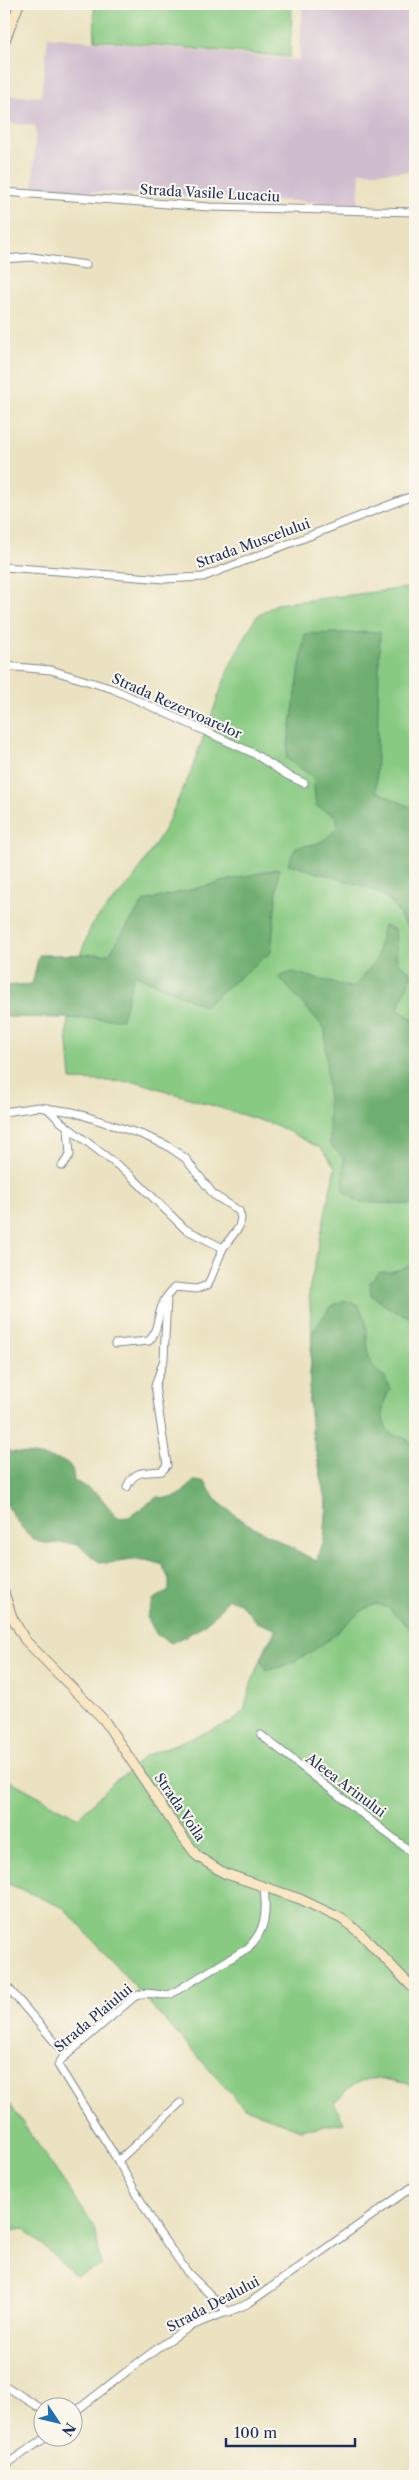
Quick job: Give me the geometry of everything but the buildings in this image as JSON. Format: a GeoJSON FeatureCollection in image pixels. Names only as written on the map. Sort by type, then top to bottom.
{"type":"FeatureCollection","features":[{"type":"Feature","properties":{"kind":"main road"},"geometry":{"type":"LineString","coordinates":[[4,43],[19,4]]}},
{"type":"Feature","properties":{"kind":"main road","name":"Strada Voila"},"geometry":{"type":"LineString","coordinates":[[4,1592],[12,1617],[25,1640],[104,1720],[197,1856],[215,1869],[314,1905],[342,1919],[361,1934],[415,1990]]}},
{"type":"Feature","properties":{"kind":"street","name":"Strada Vasile Lucaciu"},"geometry":{"type":"LineString","coordinates":[[4,192],[236,209],[415,212]]}},
{"type":"Feature","properties":{"kind":"street"},"geometry":{"type":"LineString","coordinates":[[4,259],[32,257],[86,265]]}},
{"type":"Feature","properties":{"kind":"street","name":"Strada Muscelului"},"geometry":{"type":"LineString","coordinates":[[4,567],[165,579],[203,577],[415,495]]}},
{"type":"Feature","properties":{"kind":"street","name":"Strada Rezervoarelor"},"geometry":{"type":"LineString","coordinates":[[4,666],[51,670],[113,690],[253,753],[287,775],[304,783]]}},
{"type":"Feature","properties":{"kind":"street"},"geometry":{"type":"LineString","coordinates":[[4,1112],[28,1107],[73,1112],[143,1135],[166,1145],[186,1158],[214,1195],[238,1211],[241,1218],[239,1227],[223,1248],[208,1285],[196,1289],[175,1287],[160,1307],[154,1336],[149,1341],[116,1344]]}},
{"type":"Feature","properties":{"kind":"street"},"geometry":{"type":"LineString","coordinates":[[47,1108],[68,1128],[129,1174],[185,1229],[223,1248]]}},
{"type":"Feature","properties":{"kind":"street"},"geometry":{"type":"LineString","coordinates":[[62,1166],[70,1155],[68,1128]]}},
{"type":"Feature","properties":{"kind":"street"},"geometry":{"type":"LineString","coordinates":[[127,1487],[130,1480],[138,1472],[162,1471],[167,1465],[155,1386],[164,1359],[167,1296]]}},
{"type":"Feature","properties":{"kind":"street","name":"Aleea Arinului"},"geometry":{"type":"LineString","coordinates":[[261,1736],[415,1855]]}},
{"type":"Feature","properties":{"kind":"street","name":"Strada Plaiului"},"geometry":{"type":"LineString","coordinates":[[228,2313],[188,2273],[158,2231],[118,2161],[59,2068],[59,2061],[134,1997],[146,1992],[160,1995],[171,1994],[248,1948],[258,1938],[264,1926],[266,1906],[264,1888]]}},
{"type":"Feature","properties":{"kind":"street"},"geometry":{"type":"LineString","coordinates":[[4,1983],[66,2056]]}},
{"type":"Feature","properties":{"kind":"street"},"geometry":{"type":"LineString","coordinates":[[118,2161],[180,2103]]}},
{"type":"Feature","properties":{"kind":"street","name":"Strada Dealului"},"geometry":{"type":"LineString","coordinates":[[82,2407],[183,2331],[249,2303],[415,2185]]}},
{"type":"Feature","properties":{"kind":"street"},"geometry":{"type":"LineString","coordinates":[[4,2385],[32,2403]]}},
{"type":"Feature","properties":{"kind":"street"},"geometry":{"type":"LineString","coordinates":[[4,2466],[32,2447]]}},
{"type":"Feature","properties":{"kind":"shaded area"},"geometry":{"type":"Polygon","coordinates":[[[303,4],[415,4],[415,172],[360,172],[358,204],[33,189],[36,126],[4,123],[4,95],[41,97],[48,37],[299,60],[303,4]]]}},
{"type":"Feature","properties":{"kind":"green space"},"geometry":{"type":"Polygon","coordinates":[[[94,4],[292,4],[290,57],[95,40],[94,4]]]}},
{"type":"Feature","properties":{"kind":"green space"},"geometry":{"type":"Polygon","coordinates":[[[415,587],[415,2085],[380,2079],[362,2081],[344,2092],[334,2103],[344,2123],[300,2130],[243,2107],[64,1908],[4,1882],[4,1777],[78,1818],[114,1781],[126,1774],[144,1756],[232,1722],[244,1711],[251,1684],[268,1643],[309,1581],[324,1542],[327,1504],[312,1432],[309,1401],[312,1333],[309,1291],[335,1167],[322,1149],[278,1126],[138,1082],[71,1080],[67,1032],[71,979],[92,924],[134,878],[164,830],[190,774],[229,667],[256,617],[276,604],[415,587]]]}},
{"type":"Feature","properties":{"kind":"green space"},"geometry":{"type":"Polygon","coordinates":[[[380,632],[376,791],[415,809],[415,926],[406,925],[390,900],[368,887],[288,864],[296,847],[324,840],[338,826],[336,816],[316,806],[313,777],[286,758],[305,634],[380,632]]]}},
{"type":"Feature","properties":{"kind":"green space"},"geometry":{"type":"Polygon","coordinates":[[[279,868],[271,952],[204,1006],[134,974],[122,1019],[4,1017],[4,986],[32,984],[39,955],[109,954],[144,901],[279,868]]]}},
{"type":"Feature","properties":{"kind":"green space"},"geometry":{"type":"Polygon","coordinates":[[[384,925],[395,930],[397,962],[412,973],[398,1009],[415,1021],[415,1075],[408,1095],[415,1104],[415,1205],[359,1202],[343,1191],[344,1158],[330,1145],[325,1029],[279,977],[292,972],[353,988],[376,960],[384,925]]]}},
{"type":"Feature","properties":{"kind":"green space"},"geometry":{"type":"Polygon","coordinates":[[[415,1264],[415,1321],[392,1310],[371,1295],[370,1282],[380,1272],[391,1272],[415,1264]]]}},
{"type":"Feature","properties":{"kind":"green space"},"geometry":{"type":"Polygon","coordinates":[[[345,1300],[358,1305],[364,1316],[368,1351],[372,1365],[384,1376],[390,1389],[383,1407],[385,1424],[392,1435],[402,1436],[415,1446],[415,1633],[388,1608],[377,1604],[359,1613],[319,1647],[284,1666],[266,1670],[261,1660],[268,1643],[277,1630],[257,1622],[240,1603],[228,1599],[213,1617],[197,1630],[171,1643],[157,1635],[147,1617],[154,1599],[169,1591],[169,1579],[162,1565],[147,1560],[106,1563],[98,1561],[77,1545],[39,1542],[23,1529],[13,1515],[3,1492],[4,1451],[66,1462],[71,1468],[74,1480],[99,1495],[117,1518],[129,1517],[157,1497],[175,1497],[194,1481],[205,1482],[215,1499],[241,1520],[316,1561],[324,1542],[327,1504],[312,1432],[309,1401],[312,1333],[330,1307],[345,1300]]]}},
{"type":"Feature","properties":{"kind":"green space"},"geometry":{"type":"Polygon","coordinates":[[[4,2096],[95,2227],[101,2266],[76,2276],[24,2229],[4,2232],[4,2096]]]}}]}
